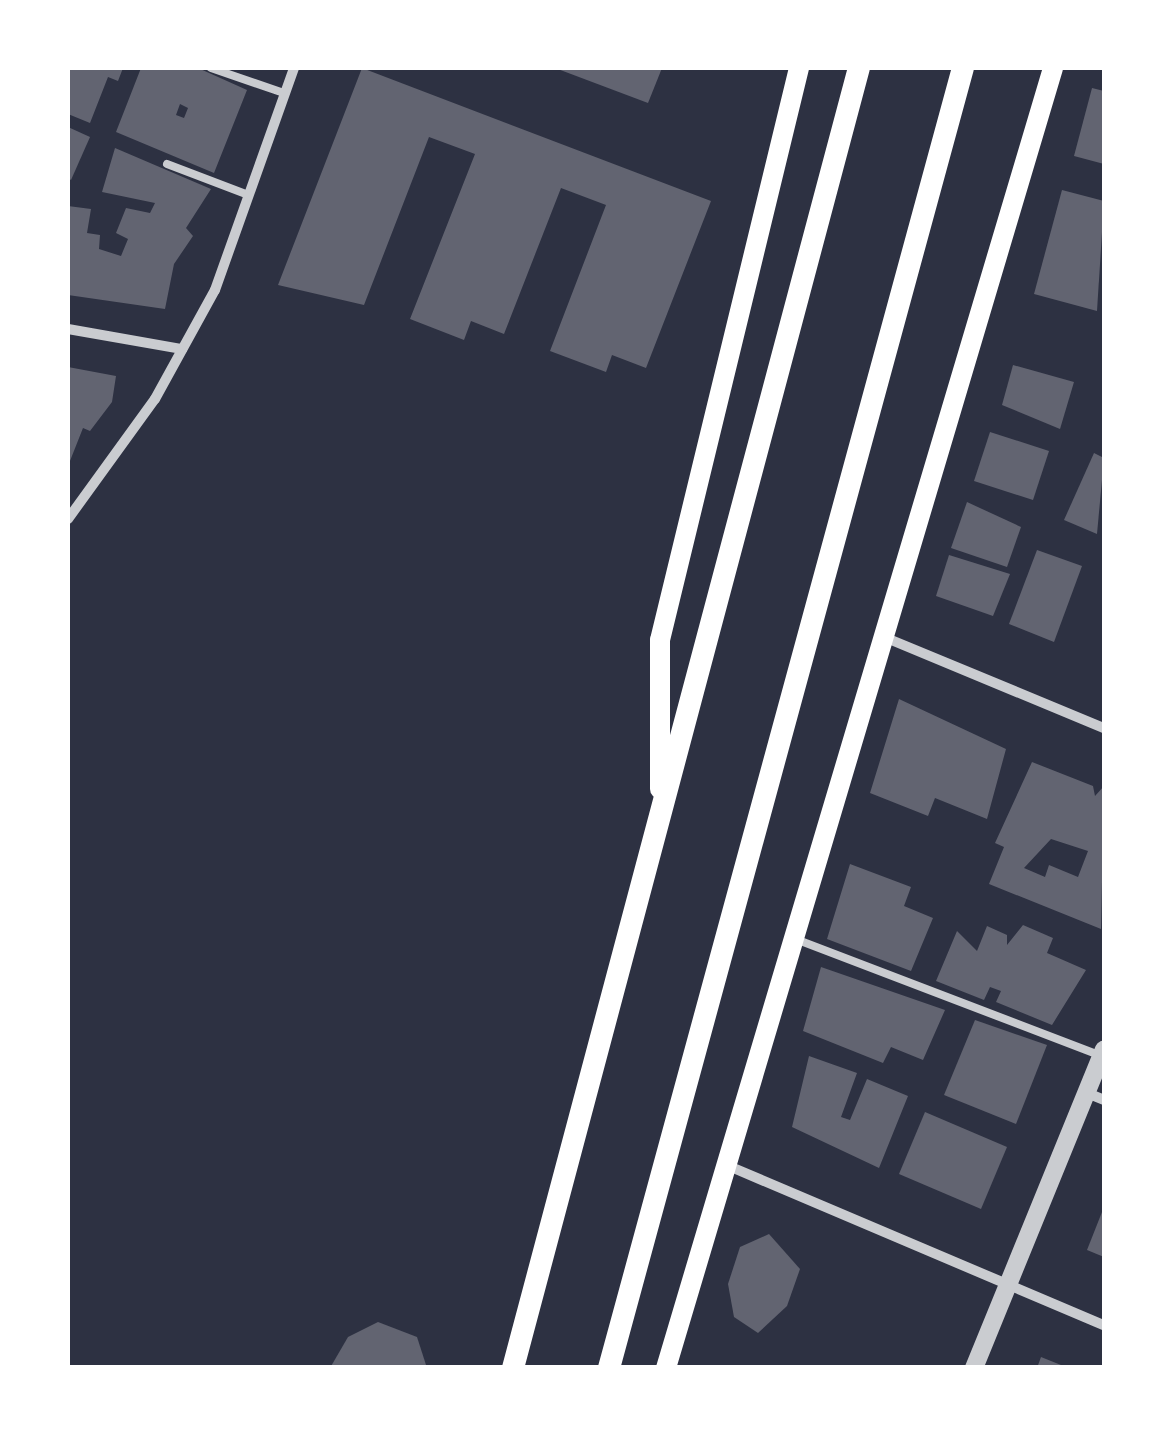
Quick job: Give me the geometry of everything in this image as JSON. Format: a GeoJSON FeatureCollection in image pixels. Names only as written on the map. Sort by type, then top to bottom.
{"type":"FeatureCollection","features":[{"type":"Feature","properties":{"kind":"main road"},"geometry":{"type":"LineString","coordinates":[[660,788],[660,640],[799,68]]}},
{"type":"Feature","properties":{"kind":"main road"},"geometry":{"type":"LineString","coordinates":[[513,1368],[660,788],[859,68]]}},
{"type":"Feature","properties":{"kind":"main road"},"geometry":{"type":"LineString","coordinates":[[609,1368],[964,68]]}},
{"type":"Feature","properties":{"kind":"main road"},"geometry":{"type":"LineString","coordinates":[[666,1368],[789,937],[1053,68]]}},
{"type":"Feature","properties":{"kind":"street"},"geometry":{"type":"LineString","coordinates":[[68,518],[182,349],[215,290],[294,68]]}},
{"type":"Feature","properties":{"kind":"street"},"geometry":{"type":"LineString","coordinates":[[68,329],[182,349]]}},
{"type":"Feature","properties":{"kind":"street"},"geometry":{"type":"LineString","coordinates":[[882,636],[1104,728]]}},
{"type":"Feature","properties":{"kind":"street"},"geometry":{"type":"LineString","coordinates":[[974,1368],[1008,1284],[1096,1096],[1103,1052]]}},
{"type":"Feature","properties":{"kind":"street"},"geometry":{"type":"LineString","coordinates":[[723,1164],[1104,1324]]}},
{"type":"Feature","properties":{"kind":"lane"},"geometry":{"type":"LineString","coordinates":[[211,68],[284,94]]}},
{"type":"Feature","properties":{"kind":"lane"},"geometry":{"type":"LineString","coordinates":[[167,164],[246,194]]}},
{"type":"Feature","properties":{"kind":"lane"},"geometry":{"type":"LineString","coordinates":[[789,937],[1103,1052]]}},
{"type":"Feature","properties":{"kind":"building"},"geometry":{"type":"Polygon","coordinates":[[[68,68],[123,68],[118,81],[108,77],[90,123],[68,114],[68,68]]]}},
{"type":"Feature","properties":{"kind":"building"},"geometry":{"type":"Polygon","coordinates":[[[141,68],[198,68],[247,90],[214,173],[116,132],[141,68]],[[180,104],[176,115],[184,118],[188,108],[180,104]]]}},
{"type":"Feature","properties":{"kind":"building"},"geometry":{"type":"Polygon","coordinates":[[[362,68],[711,201],[646,368],[612,355],[606,372],[550,351],[606,205],[561,188],[504,334],[471,321],[464,340],[410,319],[475,154],[429,137],[364,305],[278,285],[362,68]]]}},
{"type":"Feature","properties":{"kind":"building"},"geometry":{"type":"Polygon","coordinates":[[[555,68],[662,68],[648,103],[555,68]]]}},
{"type":"Feature","properties":{"kind":"building"},"geometry":{"type":"Polygon","coordinates":[[[1092,88],[1104,91],[1104,164],[1074,156],[1092,88]]]}},
{"type":"Feature","properties":{"kind":"building"},"geometry":{"type":"Polygon","coordinates":[[[68,127],[90,137],[71,180],[68,178],[68,127]]]}},
{"type":"Feature","properties":{"kind":"building"},"geometry":{"type":"Polygon","coordinates":[[[115,148],[211,189],[186,228],[193,236],[174,264],[165,309],[68,295],[68,206],[91,209],[87,233],[100,235],[99,249],[121,256],[128,239],[116,233],[126,208],[150,213],[155,203],[102,192],[115,148]]]}},
{"type":"Feature","properties":{"kind":"building"},"geometry":{"type":"Polygon","coordinates":[[[1062,190],[1104,201],[1097,311],[1034,294],[1062,190]]]}},
{"type":"Feature","properties":{"kind":"building"},"geometry":{"type":"Polygon","coordinates":[[[1013,365],[1074,382],[1060,429],[1002,405],[1013,365]]]}},
{"type":"Feature","properties":{"kind":"building"},"geometry":{"type":"Polygon","coordinates":[[[68,367],[116,376],[112,402],[90,431],[83,428],[68,466],[68,367]]]}},
{"type":"Feature","properties":{"kind":"building"},"geometry":{"type":"Polygon","coordinates":[[[990,432],[1049,451],[1033,500],[974,481],[990,432]]]}},
{"type":"Feature","properties":{"kind":"building"},"geometry":{"type":"Polygon","coordinates":[[[1094,453],[1104,458],[1097,534],[1064,520],[1094,453]]]}},
{"type":"Feature","properties":{"kind":"building"},"geometry":{"type":"Polygon","coordinates":[[[967,502],[1021,527],[1007,567],[951,548],[967,502]]]}},
{"type":"Feature","properties":{"kind":"building"},"geometry":{"type":"Polygon","coordinates":[[[1037,550],[1082,566],[1054,642],[1009,624],[1037,550]]]}},
{"type":"Feature","properties":{"kind":"building"},"geometry":{"type":"Polygon","coordinates":[[[949,555],[1010,574],[993,616],[936,596],[949,555]]]}},
{"type":"Feature","properties":{"kind":"building"},"geometry":{"type":"Polygon","coordinates":[[[899,699],[1006,749],[987,819],[935,798],[928,816],[870,793],[899,699]]]}},
{"type":"Feature","properties":{"kind":"building"},"geometry":{"type":"Polygon","coordinates":[[[1032,762],[1093,786],[1095,796],[1104,786],[1101,929],[989,884],[1004,847],[995,843],[1032,762]],[[1051,839],[1024,868],[1045,877],[1049,865],[1078,877],[1088,851],[1051,839]]]}},
{"type":"Feature","properties":{"kind":"building"},"geometry":{"type":"Polygon","coordinates":[[[850,864],[911,887],[904,906],[933,918],[911,971],[827,939],[850,864]]]}},
{"type":"Feature","properties":{"kind":"building"},"geometry":{"type":"Polygon","coordinates":[[[1023,925],[1053,938],[1047,953],[1086,970],[1052,1025],[996,1002],[1001,991],[990,987],[984,1000],[936,981],[957,931],[977,951],[987,926],[1007,935],[1007,945],[1023,925]]]}},
{"type":"Feature","properties":{"kind":"building"},"geometry":{"type":"Polygon","coordinates":[[[821,967],[945,1010],[923,1060],[891,1047],[883,1063],[803,1031],[821,967]]]}},
{"type":"Feature","properties":{"kind":"building"},"geometry":{"type":"Polygon","coordinates":[[[975,1020],[1047,1045],[1016,1124],[944,1095],[975,1020]]]}},
{"type":"Feature","properties":{"kind":"building"},"geometry":{"type":"Polygon","coordinates":[[[809,1056],[857,1073],[841,1117],[850,1120],[867,1079],[908,1096],[879,1168],[792,1127],[809,1056]]]}},
{"type":"Feature","properties":{"kind":"building"},"geometry":{"type":"Polygon","coordinates":[[[925,1112],[1007,1147],[981,1209],[899,1174],[925,1112]]]}},
{"type":"Feature","properties":{"kind":"building"},"geometry":{"type":"Polygon","coordinates":[[[1104,1207],[1104,1257],[1087,1250],[1104,1207]]]}},
{"type":"Feature","properties":{"kind":"building"},"geometry":{"type":"Polygon","coordinates":[[[769,1234],[800,1269],[787,1306],[758,1333],[734,1317],[728,1284],[740,1247],[769,1234]]]}},
{"type":"Feature","properties":{"kind":"building"},"geometry":{"type":"Polygon","coordinates":[[[378,1322],[417,1337],[427,1368],[330,1368],[348,1337],[378,1322]]]}},
{"type":"Feature","properties":{"kind":"building"},"geometry":{"type":"Polygon","coordinates":[[[1041,1357],[1066,1367],[1066,1368],[1037,1368],[1041,1357]]]}}]}
